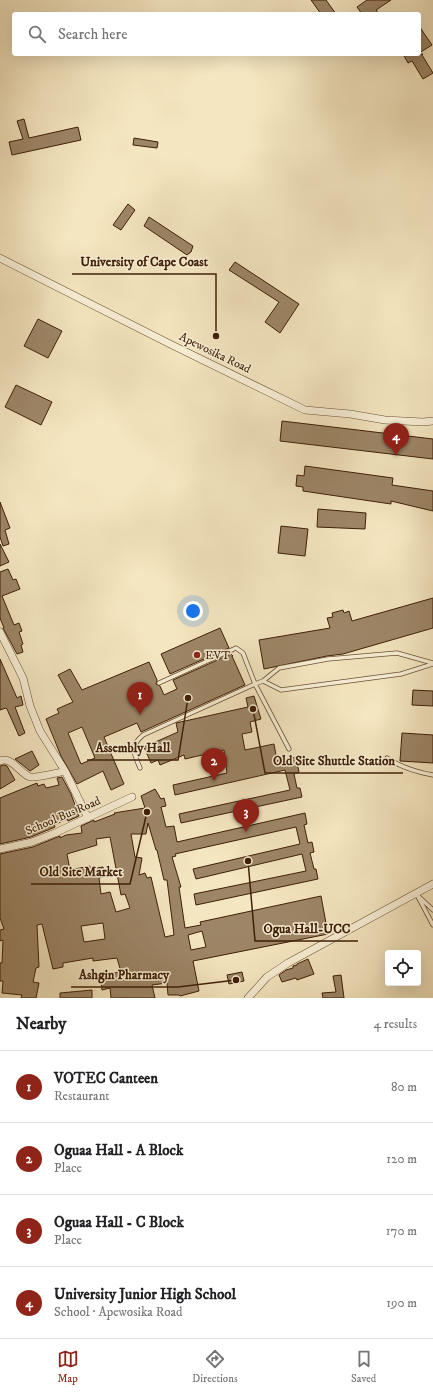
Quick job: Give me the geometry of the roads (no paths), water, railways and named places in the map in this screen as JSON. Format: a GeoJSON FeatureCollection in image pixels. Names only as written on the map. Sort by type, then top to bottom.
{"type":"FeatureCollection","features":[{"type":"Feature","properties":{"kind":"street","name":"Apewosika Road"},"geometry":{"type":"LineString","coordinates":[[0,258],[305,410],[350,414],[385,420],[423,422],[433,421]]}},
{"type":"Feature","properties":{"kind":"street"},"geometry":{"type":"LineString","coordinates":[[0,632],[23,678],[30,706],[40,731],[65,772],[88,818]]}},
{"type":"Feature","properties":{"kind":"street"},"geometry":{"type":"LineString","coordinates":[[0,760],[5,759],[9,761],[20,772],[31,778],[65,772]]}},
{"type":"Feature","properties":{"kind":"street","name":"School Bus Road"},"geometry":{"type":"LineString","coordinates":[[0,849],[34,842],[132,797]]}},
{"type":"Feature","properties":{"kind":"street"},"geometry":{"type":"LineString","coordinates":[[248,998],[267,977],[283,967],[433,884]]}},
{"type":"Feature","properties":{"kind":"lane"},"geometry":{"type":"LineString","coordinates":[[159,683],[236,648],[244,653],[255,684],[288,749]]}},
{"type":"Feature","properties":{"kind":"lane"},"geometry":{"type":"LineString","coordinates":[[140,768],[133,752],[134,744],[143,735],[263,681],[279,668],[328,659],[398,652],[433,664]]}},
{"type":"Feature","properties":{"kind":"lane"},"geometry":{"type":"LineString","coordinates":[[263,681],[280,690],[401,674],[433,664]]}},
{"type":"Feature","properties":{"kind":"lane"},"geometry":{"type":"LineString","coordinates":[[387,758],[399,766],[416,772],[433,775]]}},
{"type":"Feature","properties":{"kind":"lane"},"geometry":{"type":"LineString","coordinates":[[416,893],[433,910]]}},
{"type":"Feature","properties":{"kind":"lane"},"geometry":{"type":"LineString","coordinates":[[416,893],[433,925]]}},
{"type":"Feature","properties":{"kind":"place","name":"University of Cape Coast"},"geometry":{"type":"Point","coordinates":[216,336]}},
{"type":"Feature","properties":{"kind":"place","name":"University Junior High School"},"geometry":{"type":"Point","coordinates":[396,456]}},
{"type":"Feature","properties":{"kind":"place","name":"EVT"},"geometry":{"type":"Point","coordinates":[197,655]}},
{"type":"Feature","properties":{"kind":"place","name":"Assembly Hall"},"geometry":{"type":"Point","coordinates":[188,698]}},
{"type":"Feature","properties":{"kind":"place","name":"Old Site Shuttle Station"},"geometry":{"type":"Point","coordinates":[253,709]}},
{"type":"Feature","properties":{"kind":"place","name":"VOTEC Canteen"},"geometry":{"type":"Point","coordinates":[140,715]}},
{"type":"Feature","properties":{"kind":"place","name":"Oguaa Hall - A Block"},"geometry":{"type":"Point","coordinates":[214,781]}},
{"type":"Feature","properties":{"kind":"place","name":"Old Site Market"},"geometry":{"type":"Point","coordinates":[147,812]}},
{"type":"Feature","properties":{"kind":"place","name":"Oguaa Hall - C Block"},"geometry":{"type":"Point","coordinates":[246,832]}},
{"type":"Feature","properties":{"kind":"place","name":"Ogua Hall-UCC"},"geometry":{"type":"Point","coordinates":[248,861]}},
{"type":"Feature","properties":{"kind":"place","name":"Ashgin Pharmacy"},"geometry":{"type":"Point","coordinates":[236,980]}}]}
